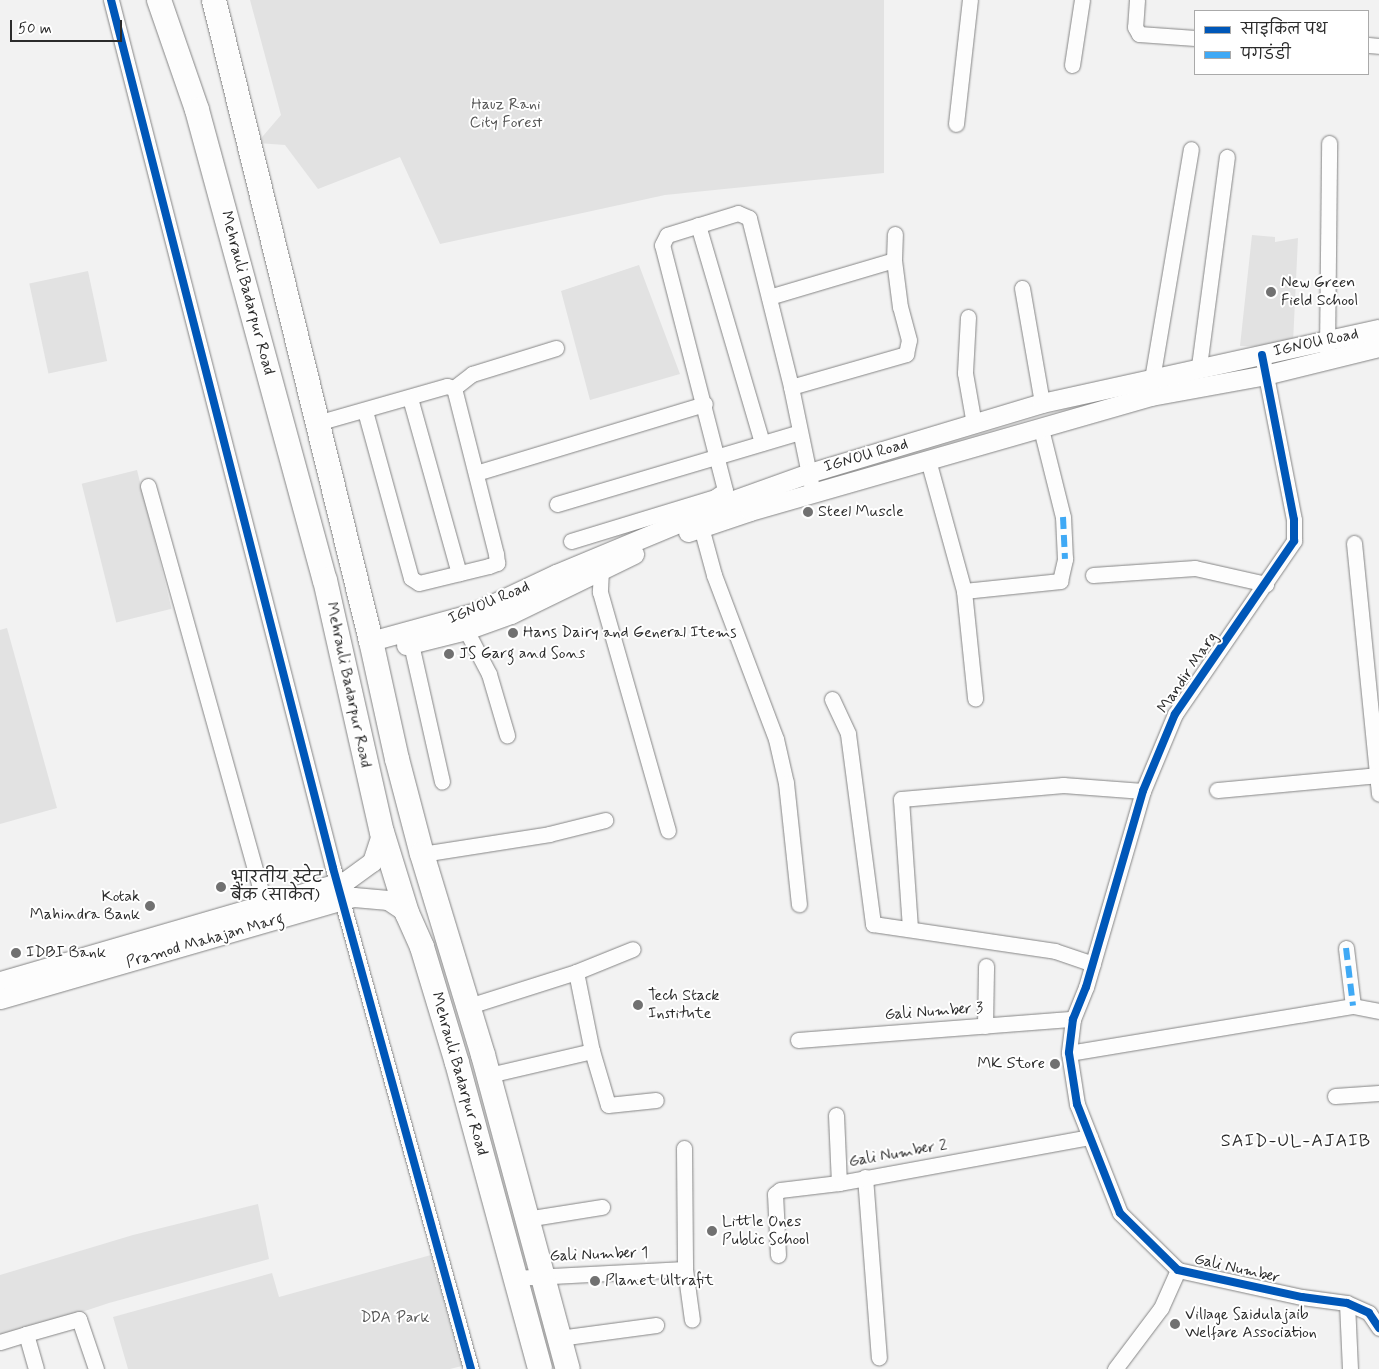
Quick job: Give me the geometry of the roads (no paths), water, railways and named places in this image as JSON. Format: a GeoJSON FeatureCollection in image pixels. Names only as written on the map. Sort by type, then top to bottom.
{"type":"FeatureCollection","features":[{"type":"Feature","properties":{"kind":"main road","name":"Mehrauli Badarpur Road"},"geometry":{"type":"LineString","coordinates":[[159,0],[197,110],[325,580],[382,832],[407,913],[422,947],[457,1063],[540,1369]]}},
{"type":"Feature","properties":{"kind":"main road"},"geometry":{"type":"LineString","coordinates":[[164,0],[197,110]]}},
{"type":"Feature","properties":{"kind":"main road"},"geometry":{"type":"LineString","coordinates":[[209,0],[227,56]]}},
{"type":"Feature","properties":{"kind":"main road"},"geometry":{"type":"LineString","coordinates":[[214,0],[227,56]]}},
{"type":"Feature","properties":{"kind":"main road","name":"Mehrauli Badarpur Road"},"geometry":{"type":"LineString","coordinates":[[227,56],[422,854],[489,1075],[526,1219],[568,1369]]}},
{"type":"Feature","properties":{"kind":"street"},"geometry":{"type":"LineString","coordinates":[[111,0],[340,892],[471,1369]]}},
{"type":"Feature","properties":{"kind":"street"},"geometry":{"type":"LineString","coordinates":[[956,124],[970,0]]}},
{"type":"Feature","properties":{"kind":"street"},"geometry":{"type":"LineString","coordinates":[[1072,64],[1082,0]]}},
{"type":"Feature","properties":{"kind":"street"},"geometry":{"type":"LineString","coordinates":[[1136,0],[1135,28],[1138,34],[1194,38]]}},
{"type":"Feature","properties":{"kind":"street"},"geometry":{"type":"LineString","coordinates":[[1327,350],[1329,143]]}},
{"type":"Feature","properties":{"kind":"street"},"geometry":{"type":"LineString","coordinates":[[1152,379],[1191,149]]}},
{"type":"Feature","properties":{"kind":"street"},"geometry":{"type":"LineString","coordinates":[[1199,366],[1227,157]]}},
{"type":"Feature","properties":{"kind":"street"},"geometry":{"type":"LineString","coordinates":[[571,541],[720,494],[725,490],[705,404],[662,245],[667,235],[738,213],[746,214],[769,297],[792,388],[813,493]]}},
{"type":"Feature","properties":{"kind":"street"},"geometry":{"type":"LineString","coordinates":[[698,226],[762,443]]}},
{"type":"Feature","properties":{"kind":"street"},"geometry":{"type":"LineString","coordinates":[[792,388],[906,354],[909,340],[900,307],[894,260],[895,234]]}},
{"type":"Feature","properties":{"kind":"street"},"geometry":{"type":"LineString","coordinates":[[769,297],[894,260]]}},
{"type":"Feature","properties":{"kind":"street"},"geometry":{"type":"LineString","coordinates":[[1022,288],[1042,403]]}},
{"type":"Feature","properties":{"kind":"street"},"geometry":{"type":"LineString","coordinates":[[968,317],[965,373],[974,424]]}},
{"type":"Feature","properties":{"kind":"street","name":"IGNOU Road"},"geometry":{"type":"LineString","coordinates":[[372,647],[411,644],[466,630],[511,614],[601,570],[701,527],[1151,396],[1264,375],[1379,329]]}},
{"type":"Feature","properties":{"kind":"street"},"geometry":{"type":"LineString","coordinates":[[454,388],[472,374],[556,348]]}},
{"type":"Feature","properties":{"kind":"street","name":"IGNOU Road"},"geometry":{"type":"LineString","coordinates":[[372,647],[473,613],[712,508],[809,473],[1042,403],[1152,379],[1199,366],[1262,355],[1379,348]]}},
{"type":"Feature","properties":{"kind":"street","name":"Mandir Marg"},"geometry":{"type":"LineString","coordinates":[[1069,1053],[1073,1019],[1093,964],[1143,790],[1175,714],[1294,541],[1295,530],[1264,375],[1262,355]]}},
{"type":"Feature","properties":{"kind":"street"},"geometry":{"type":"LineString","coordinates":[[317,423],[448,386],[454,388]]}},
{"type":"Feature","properties":{"kind":"street"},"geometry":{"type":"LineString","coordinates":[[365,411],[406,568],[411,578],[419,583],[459,573],[497,563],[454,388]]}},
{"type":"Feature","properties":{"kind":"street"},"geometry":{"type":"LineString","coordinates":[[410,398],[459,573]]}},
{"type":"Feature","properties":{"kind":"street"},"geometry":{"type":"LineString","coordinates":[[476,473],[705,404]]}},
{"type":"Feature","properties":{"kind":"street"},"geometry":{"type":"LineString","coordinates":[[964,591],[1060,581],[1065,559],[1063,517],[1040,429]]}},
{"type":"Feature","properties":{"kind":"street"},"geometry":{"type":"LineString","coordinates":[[557,504],[800,432]]}},
{"type":"Feature","properties":{"kind":"street"},"geometry":{"type":"LineString","coordinates":[[928,460],[964,591],[975,698]]}},
{"type":"Feature","properties":{"kind":"street"},"geometry":{"type":"LineString","coordinates":[[148,486],[266,906]]}},
{"type":"Feature","properties":{"kind":"street"},"geometry":{"type":"LineString","coordinates":[[701,527],[714,575],[776,739],[786,783],[799,904]]}},
{"type":"Feature","properties":{"kind":"street"},"geometry":{"type":"LineString","coordinates":[[1354,543],[1379,794]]}},
{"type":"Feature","properties":{"kind":"street"},"geometry":{"type":"LineString","coordinates":[[1093,575],[1195,568],[1266,584]]}},
{"type":"Feature","properties":{"kind":"street"},"geometry":{"type":"LineString","coordinates":[[601,570],[600,592],[668,831]]}},
{"type":"Feature","properties":{"kind":"street"},"geometry":{"type":"LineString","coordinates":[[466,630],[489,674],[507,735]]}},
{"type":"Feature","properties":{"kind":"street"},"geometry":{"type":"LineString","coordinates":[[411,644],[442,782]]}},
{"type":"Feature","properties":{"kind":"street"},"geometry":{"type":"LineString","coordinates":[[832,699],[848,734],[864,844],[870,917],[877,925],[910,928],[1055,951],[1093,964]]}},
{"type":"Feature","properties":{"kind":"street"},"geometry":{"type":"LineString","coordinates":[[1217,790],[1378,775]]}},
{"type":"Feature","properties":{"kind":"street"},"geometry":{"type":"LineString","coordinates":[[910,928],[901,799],[1063,785],[1143,790]]}},
{"type":"Feature","properties":{"kind":"street"},"geometry":{"type":"LineString","coordinates":[[422,854],[548,834],[605,820]]}},
{"type":"Feature","properties":{"kind":"street","name":"Pramod Mahajan Marg"},"geometry":{"type":"LineString","coordinates":[[0,981],[153,947],[340,892],[365,870],[377,853],[382,832]]}},
{"type":"Feature","properties":{"kind":"street","name":"Pramod Mahajan Marg"},"geometry":{"type":"LineString","coordinates":[[0,999],[266,906],[340,892],[377,897],[407,913]]}},
{"type":"Feature","properties":{"kind":"street"},"geometry":{"type":"LineString","coordinates":[[1346,948],[1352,1006]]}},
{"type":"Feature","properties":{"kind":"street"},"geometry":{"type":"LineString","coordinates":[[469,1006],[576,972],[633,950]]}},
{"type":"Feature","properties":{"kind":"street"},"geometry":{"type":"LineString","coordinates":[[985,1026],[986,966]]}},
{"type":"Feature","properties":{"kind":"street"},"geometry":{"type":"LineString","coordinates":[[576,972],[592,1051],[608,1105],[656,1100]]}},
{"type":"Feature","properties":{"kind":"street"},"geometry":{"type":"LineString","coordinates":[[1069,1053],[1174,1034],[1293,1018],[1352,1006],[1379,1011]]}},
{"type":"Feature","properties":{"kind":"street","name":"Gali Number 3"},"geometry":{"type":"LineString","coordinates":[[798,1040],[1073,1019]]}},
{"type":"Feature","properties":{"kind":"street"},"geometry":{"type":"LineString","coordinates":[[489,1075],[592,1051]]}},
{"type":"Feature","properties":{"kind":"street","name":"Gali Number"},"geometry":{"type":"LineString","coordinates":[[1069,1053],[1077,1104],[1120,1213],[1178,1270],[1302,1297],[1347,1303],[1369,1313],[1379,1328]]}},
{"type":"Feature","properties":{"kind":"street"},"geometry":{"type":"LineString","coordinates":[[1335,1096],[1379,1093]]}},
{"type":"Feature","properties":{"kind":"street"},"geometry":{"type":"LineString","coordinates":[[836,1115],[838,1183]]}},
{"type":"Feature","properties":{"kind":"street","name":"Gali Number 2"},"geometry":{"type":"LineString","coordinates":[[778,1255],[777,1191],[838,1183],[1090,1138]]}},
{"type":"Feature","properties":{"kind":"street"},"geometry":{"type":"LineString","coordinates":[[684,1148],[685,1270],[692,1320]]}},
{"type":"Feature","properties":{"kind":"street"},"geometry":{"type":"LineString","coordinates":[[866,1177],[879,1357]]}},
{"type":"Feature","properties":{"kind":"street"},"geometry":{"type":"LineString","coordinates":[[526,1219],[602,1207]]}},
{"type":"Feature","properties":{"kind":"street","name":"Gali Number 1"},"geometry":{"type":"LineString","coordinates":[[514,1278],[541,1274],[685,1270]]}},
{"type":"Feature","properties":{"kind":"street"},"geometry":{"type":"LineString","coordinates":[[1115,1369],[1162,1308],[1178,1270]]}},
{"type":"Feature","properties":{"kind":"street"},"geometry":{"type":"LineString","coordinates":[[1347,1303],[1350,1369]]}},
{"type":"Feature","properties":{"kind":"street"},"geometry":{"type":"LineString","coordinates":[[0,1342],[79,1319],[96,1369]]}},
{"type":"Feature","properties":{"kind":"street"},"geometry":{"type":"LineString","coordinates":[[558,1338],[656,1325]]}},
{"type":"Feature","properties":{"kind":"street"},"geometry":{"type":"LineString","coordinates":[[26,1334],[36,1369]]}},
{"type":"Feature","properties":{"kind":"place","name":"New Green Field School"},"geometry":{"type":"Point","coordinates":[1271,292]}},
{"type":"Feature","properties":{"kind":"place","name":"Steel Muscle"},"geometry":{"type":"Point","coordinates":[808,512]}},
{"type":"Feature","properties":{"kind":"place","name":"Hans Dairy and General Items"},"geometry":{"type":"Point","coordinates":[513,633]}},
{"type":"Feature","properties":{"kind":"place","name":"JS Garg and Sons"},"geometry":{"type":"Point","coordinates":[449,654]}},
{"type":"Feature","properties":{"kind":"place","name":"भारतीय स्टेट बैंक (साकेत)"},"geometry":{"type":"Point","coordinates":[221,887]}},
{"type":"Feature","properties":{"kind":"place","name":"Kotak Mahindra Bank"},"geometry":{"type":"Point","coordinates":[150,906]}},
{"type":"Feature","properties":{"kind":"place","name":"IDBI Bank"},"geometry":{"type":"Point","coordinates":[16,953]}},
{"type":"Feature","properties":{"kind":"place","name":"Tech Stack Institute"},"geometry":{"type":"Point","coordinates":[638,1005]}},
{"type":"Feature","properties":{"kind":"place","name":"MK Store"},"geometry":{"type":"Point","coordinates":[1055,1064]}},
{"type":"Feature","properties":{"kind":"place","name":"Little Ones Public School"},"geometry":{"type":"Point","coordinates":[712,1231]}},
{"type":"Feature","properties":{"kind":"place","name":"Planet Ultrafit"},"geometry":{"type":"Point","coordinates":[595,1281]}},
{"type":"Feature","properties":{"kind":"place","name":"Village Saidulajaib Welfare Association"},"geometry":{"type":"Point","coordinates":[1175,1324]}},
{"type":"Feature","properties":{"kind":"district","name":"SAID-UL-AJAIB"},"geometry":{"type":"Point","coordinates":[1296,1141]}},
{"type":"Feature","properties":{"kind":"park label","name":"Hauz Rani City Forest"},"geometry":{"type":"Point","coordinates":[506,114]}},
{"type":"Feature","properties":{"kind":"park label","name":"DDA Park"},"geometry":{"type":"Point","coordinates":[395,1318]}}]}
